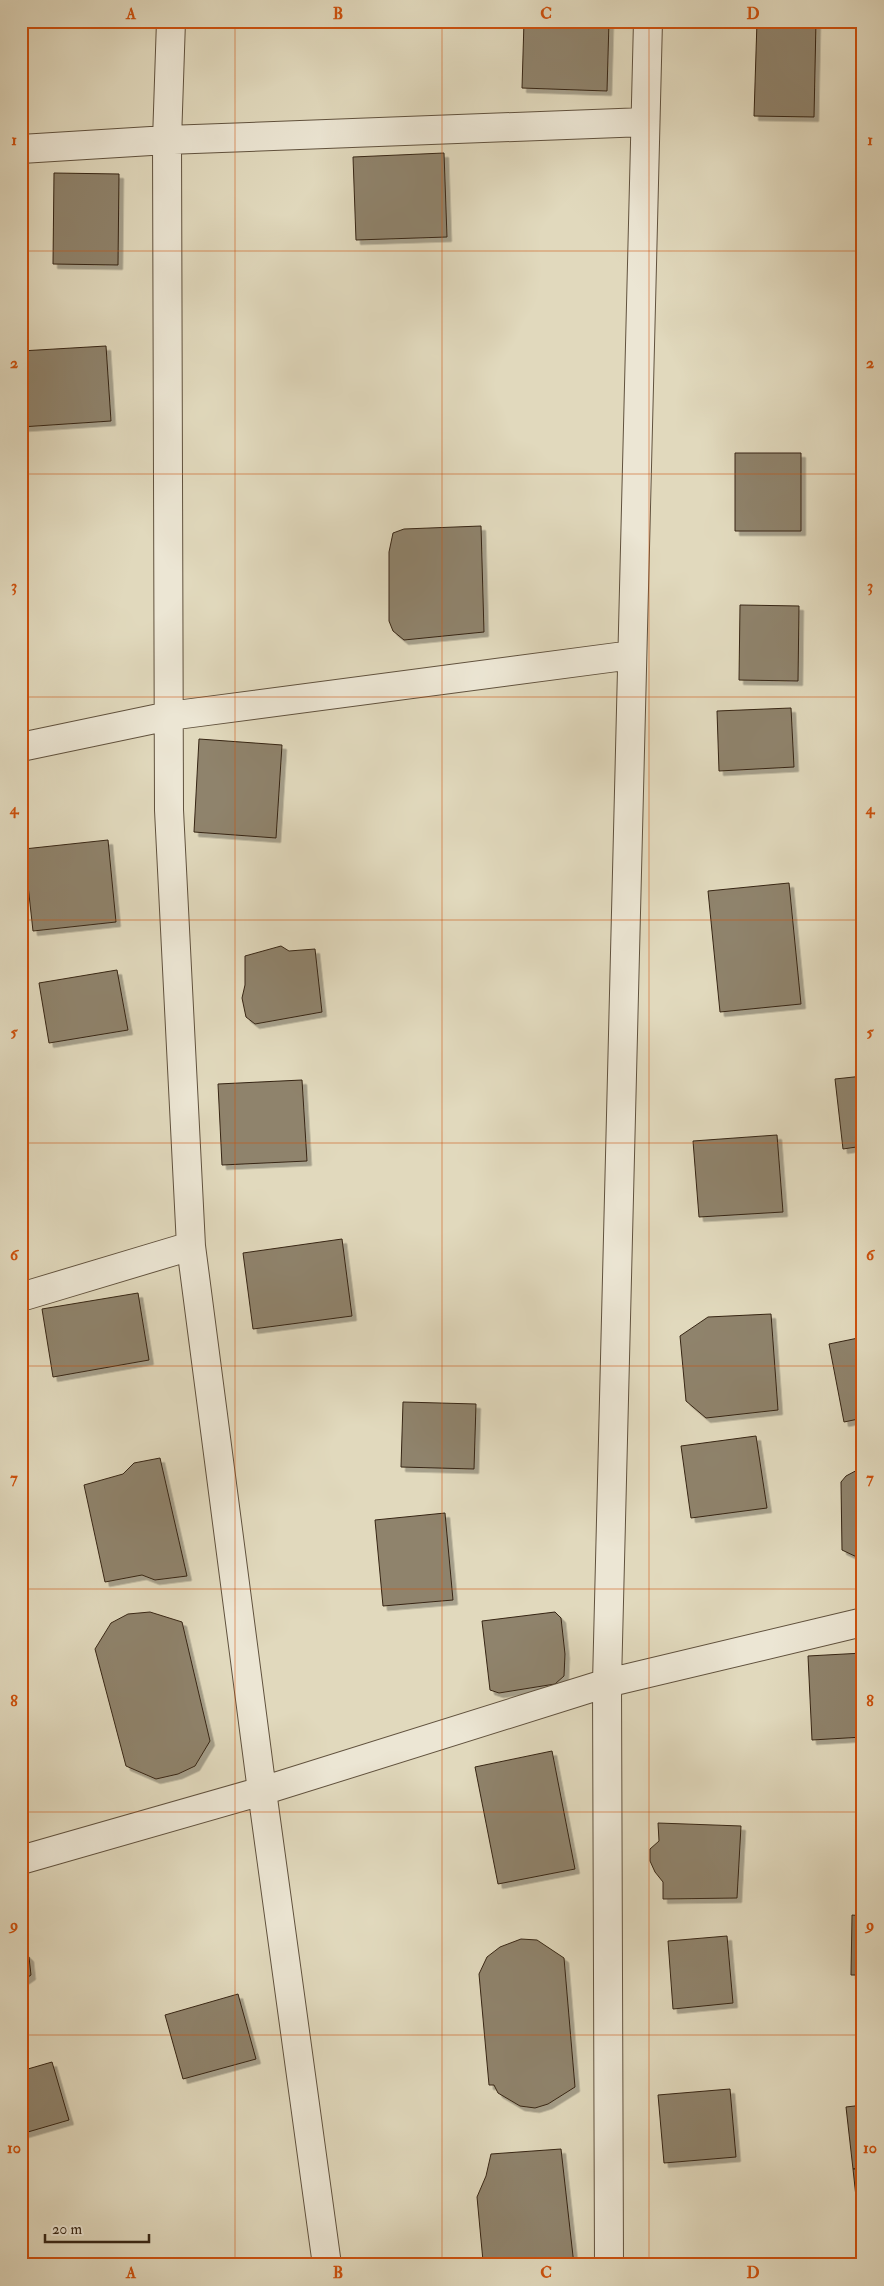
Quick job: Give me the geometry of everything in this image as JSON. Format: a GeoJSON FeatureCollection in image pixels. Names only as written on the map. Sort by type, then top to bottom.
{"type":"FeatureCollection","features":[{"type":"Feature","properties":{"kind":"street"},"geometry":{"type":"LineString","coordinates":[[171,21],[167,140],[169,810],[191,1246],[262,1791],[328,2265]]}},
{"type":"Feature","properties":{"kind":"street"},"geometry":{"type":"LineString","coordinates":[[609,2265],[607,1683],[648,21]]}},
{"type":"Feature","properties":{"kind":"street"},"geometry":{"type":"LineString","coordinates":[[21,149],[167,140],[646,122]]}},
{"type":"Feature","properties":{"kind":"street"},"geometry":{"type":"LineString","coordinates":[[21,747],[169,716],[632,655]]}},
{"type":"Feature","properties":{"kind":"street"},"geometry":{"type":"LineString","coordinates":[[21,1297],[191,1246]]}},
{"type":"Feature","properties":{"kind":"street"},"geometry":{"type":"LineString","coordinates":[[21,1860],[262,1791],[607,1683],[863,1622]]}},
{"type":"Feature","properties":{"kind":"building"},"geometry":{"type":"Polygon","coordinates":[[[524,21],[609,21],[607,91],[522,88],[524,21]]]}},
{"type":"Feature","properties":{"kind":"building"},"geometry":{"type":"Polygon","coordinates":[[[757,21],[816,21],[814,117],[754,116],[757,21]]]}},
{"type":"Feature","properties":{"kind":"building"},"geometry":{"type":"Polygon","coordinates":[[[444,153],[447,237],[356,240],[353,157],[444,153]]]}},
{"type":"Feature","properties":{"kind":"building"},"geometry":{"type":"Polygon","coordinates":[[[54,173],[119,174],[118,265],[53,264],[54,173]]]}},
{"type":"Feature","properties":{"kind":"building"},"geometry":{"type":"Polygon","coordinates":[[[106,346],[111,421],[21,427],[21,351],[106,346]]]}},
{"type":"Feature","properties":{"kind":"building"},"geometry":{"type":"Polygon","coordinates":[[[735,453],[801,453],[801,531],[735,531],[735,453]]]}},
{"type":"Feature","properties":{"kind":"building"},"geometry":{"type":"Polygon","coordinates":[[[481,526],[484,632],[404,640],[393,631],[389,621],[389,552],[393,533],[404,529],[481,526]]]}},
{"type":"Feature","properties":{"kind":"building"},"geometry":{"type":"Polygon","coordinates":[[[740,605],[799,606],[798,681],[739,680],[740,605]]]}},
{"type":"Feature","properties":{"kind":"building"},"geometry":{"type":"Polygon","coordinates":[[[791,708],[794,767],[719,771],[717,711],[791,708]]]}},
{"type":"Feature","properties":{"kind":"building"},"geometry":{"type":"Polygon","coordinates":[[[199,739],[282,745],[276,838],[194,832],[199,739]]]}},
{"type":"Feature","properties":{"kind":"building"},"geometry":{"type":"Polygon","coordinates":[[[108,840],[116,922],[33,931],[24,849],[108,840]]]}},
{"type":"Feature","properties":{"kind":"building"},"geometry":{"type":"Polygon","coordinates":[[[789,883],[801,1004],[720,1012],[708,891],[789,883]]]}},
{"type":"Feature","properties":{"kind":"building"},"geometry":{"type":"Polygon","coordinates":[[[281,946],[289,951],[315,949],[322,1012],[255,1024],[246,1017],[242,998],[245,985],[245,956],[281,946]]]}},
{"type":"Feature","properties":{"kind":"building"},"geometry":{"type":"Polygon","coordinates":[[[117,970],[128,1030],[49,1043],[39,983],[117,970]]]}},
{"type":"Feature","properties":{"kind":"building"},"geometry":{"type":"Polygon","coordinates":[[[863,1076],[863,1146],[843,1149],[835,1079],[863,1076]]]}},
{"type":"Feature","properties":{"kind":"building"},"geometry":{"type":"Polygon","coordinates":[[[302,1080],[307,1161],[222,1165],[218,1084],[302,1080]]]}},
{"type":"Feature","properties":{"kind":"building"},"geometry":{"type":"Polygon","coordinates":[[[777,1135],[783,1212],[699,1217],[693,1141],[777,1135]]]}},
{"type":"Feature","properties":{"kind":"building"},"geometry":{"type":"Polygon","coordinates":[[[342,1239],[352,1316],[253,1329],[243,1253],[342,1239]]]}},
{"type":"Feature","properties":{"kind":"building"},"geometry":{"type":"Polygon","coordinates":[[[138,1293],[149,1360],[53,1377],[42,1309],[138,1293]]]}},
{"type":"Feature","properties":{"kind":"building"},"geometry":{"type":"Polygon","coordinates":[[[771,1314],[778,1410],[706,1418],[686,1401],[680,1336],[708,1317],[771,1314]]]}},
{"type":"Feature","properties":{"kind":"building"},"geometry":{"type":"Polygon","coordinates":[[[863,1337],[863,1418],[844,1422],[829,1344],[863,1337]]]}},
{"type":"Feature","properties":{"kind":"building"},"geometry":{"type":"Polygon","coordinates":[[[403,1402],[476,1404],[474,1469],[401,1467],[403,1402]]]}},
{"type":"Feature","properties":{"kind":"building"},"geometry":{"type":"Polygon","coordinates":[[[756,1436],[767,1508],[691,1518],[681,1446],[756,1436]]]}},
{"type":"Feature","properties":{"kind":"building"},"geometry":{"type":"Polygon","coordinates":[[[160,1458],[187,1576],[155,1580],[142,1575],[105,1582],[84,1485],[123,1474],[134,1463],[160,1458]]]}},
{"type":"Feature","properties":{"kind":"building"},"geometry":{"type":"Polygon","coordinates":[[[861,1468],[863,1559],[842,1550],[841,1482],[846,1476],[861,1468]]]}},
{"type":"Feature","properties":{"kind":"building"},"geometry":{"type":"Polygon","coordinates":[[[445,1513],[453,1600],[383,1606],[375,1520],[445,1513]]]}},
{"type":"Feature","properties":{"kind":"building"},"geometry":{"type":"Polygon","coordinates":[[[150,1612],[182,1622],[210,1741],[195,1766],[178,1774],[156,1779],[126,1766],[95,1649],[111,1623],[128,1614],[150,1612]]]}},
{"type":"Feature","properties":{"kind":"building"},"geometry":{"type":"Polygon","coordinates":[[[555,1612],[561,1618],[565,1654],[564,1676],[555,1684],[499,1693],[490,1690],[482,1621],[555,1612]]]}},
{"type":"Feature","properties":{"kind":"building"},"geometry":{"type":"Polygon","coordinates":[[[863,1653],[863,1737],[812,1740],[808,1656],[863,1653]]]}},
{"type":"Feature","properties":{"kind":"building"},"geometry":{"type":"Polygon","coordinates":[[[552,1751],[575,1869],[498,1884],[475,1767],[552,1751]]]}},
{"type":"Feature","properties":{"kind":"building"},"geometry":{"type":"Polygon","coordinates":[[[658,1823],[741,1826],[737,1898],[663,1899],[663,1882],[655,1872],[650,1861],[650,1849],[659,1841],[658,1823]]]}},
{"type":"Feature","properties":{"kind":"building"},"geometry":{"type":"Polygon","coordinates":[[[852,1915],[863,1916],[863,1975],[851,1975],[852,1915]]]}},
{"type":"Feature","properties":{"kind":"building"},"geometry":{"type":"Polygon","coordinates":[[[727,1936],[733,2003],[673,2009],[668,1941],[727,1936]]]}},
{"type":"Feature","properties":{"kind":"building"},"geometry":{"type":"Polygon","coordinates":[[[521,1939],[537,1940],[564,1958],[575,2087],[548,2104],[535,2108],[520,2106],[498,2093],[494,2085],[489,2085],[479,1974],[487,1957],[500,1947],[521,1939]]]}},
{"type":"Feature","properties":{"kind":"building"},"geometry":{"type":"Polygon","coordinates":[[[21,1949],[29,1957],[31,1975],[21,1982],[21,1949]]]}},
{"type":"Feature","properties":{"kind":"building"},"geometry":{"type":"Polygon","coordinates":[[[238,1994],[256,2059],[183,2079],[165,2015],[238,1994]]]}},
{"type":"Feature","properties":{"kind":"building"},"geometry":{"type":"Polygon","coordinates":[[[52,2062],[69,2120],[21,2134],[21,2071],[52,2062]]]}},
{"type":"Feature","properties":{"kind":"building"},"geometry":{"type":"Polygon","coordinates":[[[730,2089],[736,2157],[664,2163],[658,2095],[730,2089]]]}},
{"type":"Feature","properties":{"kind":"building"},"geometry":{"type":"Polygon","coordinates":[[[863,2105],[863,2168],[853,2169],[846,2107],[863,2105]]]}},
{"type":"Feature","properties":{"kind":"building"},"geometry":{"type":"Polygon","coordinates":[[[561,2149],[574,2265],[498,2265],[483,2261],[477,2197],[486,2176],[491,2154],[561,2149]]]}},
{"type":"Feature","properties":{"kind":"building"},"geometry":{"type":"Polygon","coordinates":[[[863,2168],[863,2225],[859,2225],[853,2169],[863,2168]]]}}]}
